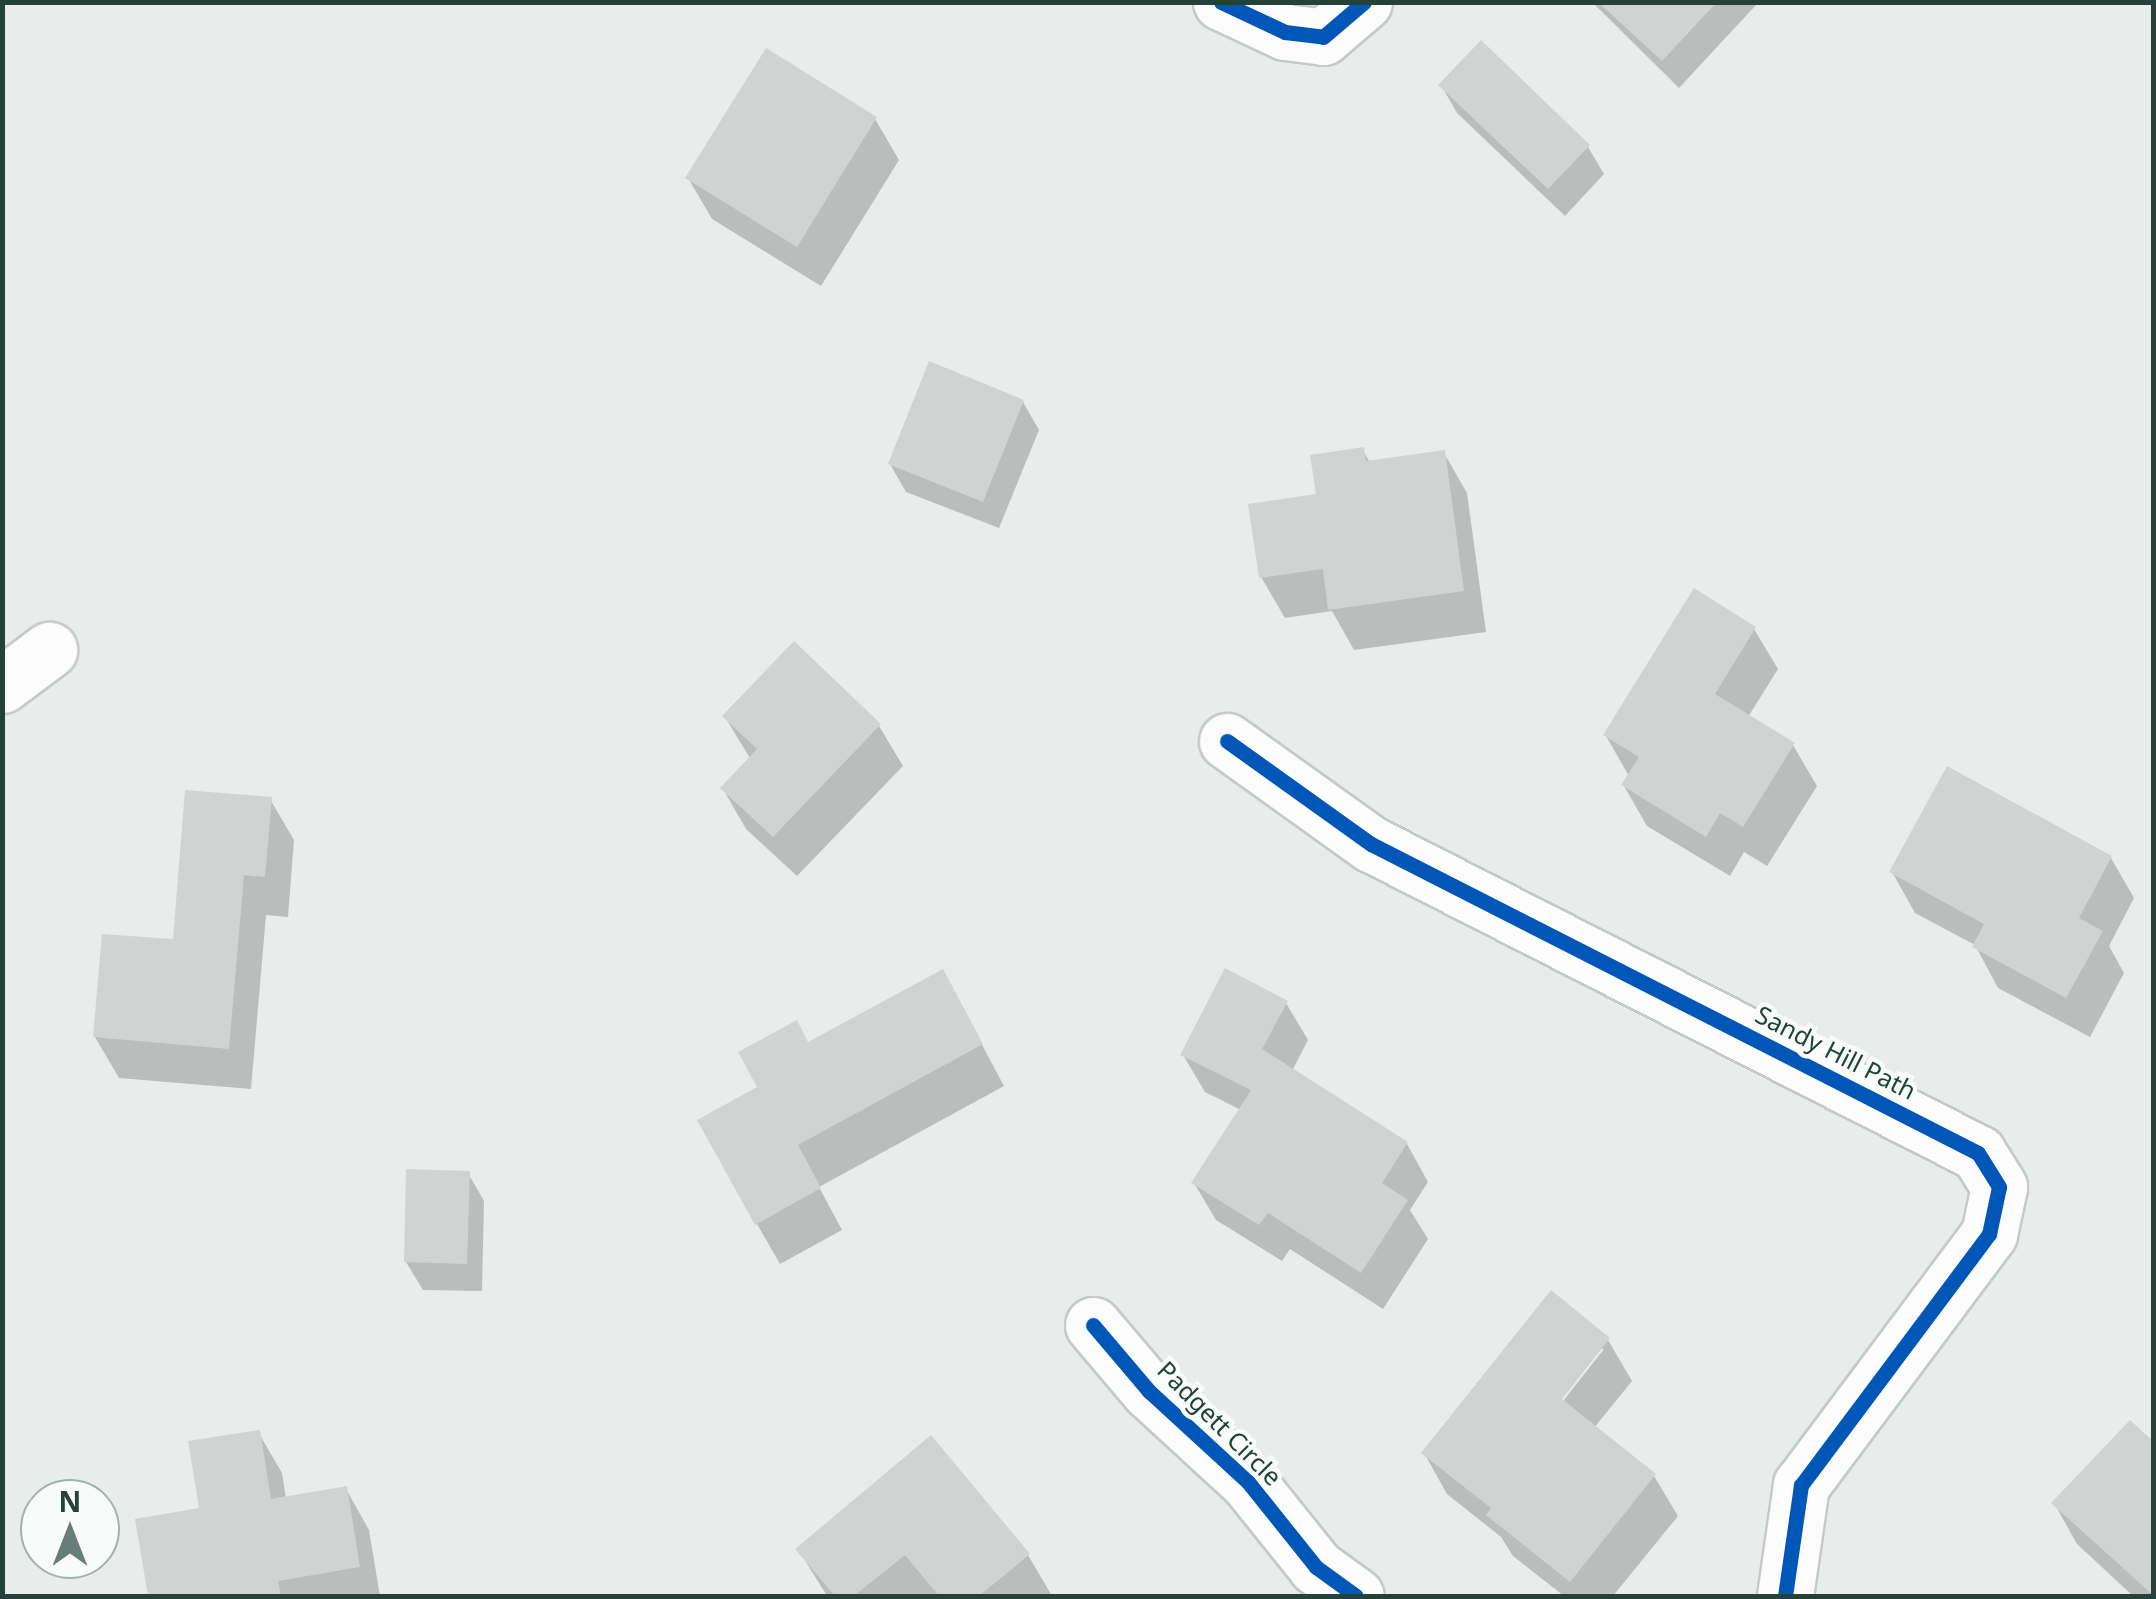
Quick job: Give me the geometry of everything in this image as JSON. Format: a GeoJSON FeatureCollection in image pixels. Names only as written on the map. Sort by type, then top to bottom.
{"type":"FeatureCollection","features":[{"type":"Feature","properties":{"kind":"street"},"geometry":{"type":"LineString","coordinates":[[1221,2],[1285,32],[1322,38],[1364,2]]}},
{"type":"Feature","properties":{"kind":"street"},"geometry":{"type":"LineString","coordinates":[[2,685],[49,650]]}},
{"type":"Feature","properties":{"kind":"street","name":"Sandy Hill Path"},"geometry":{"type":"LineString","coordinates":[[1227,741],[1371,844],[1978,1153],[1999,1187],[1988,1234],[1800,1486],[1786,1596]]}},
{"type":"Feature","properties":{"kind":"street","name":"Padgett Circle"},"geometry":{"type":"LineString","coordinates":[[1093,1325],[1149,1391],[1248,1482],[1316,1567],[1356,1596]]}},
{"type":"Feature","properties":{"kind":"building"},"geometry":{"type":"Polygon","coordinates":[[[1598,2],[1717,2],[1662,61],[1598,2]]]}},
{"type":"Feature","properties":{"kind":"building"},"geometry":{"type":"Polygon","coordinates":[[[1481,40],[1590,145],[1548,189],[1438,85],[1481,40]]]}},
{"type":"Feature","properties":{"kind":"building"},"geometry":{"type":"Polygon","coordinates":[[[766,48],[877,117],[797,247],[685,178],[766,48]]]}},
{"type":"Feature","properties":{"kind":"building"},"geometry":{"type":"Polygon","coordinates":[[[929,361],[1024,400],[983,502],[888,464],[929,361]]]}},
{"type":"Feature","properties":{"kind":"building"},"geometry":{"type":"Polygon","coordinates":[[[1364,447],[1366,461],[1445,450],[1464,591],[1328,610],[1323,569],[1259,578],[1248,504],[1316,494],[1310,455],[1364,447]]]}},
{"type":"Feature","properties":{"kind":"building"},"geometry":{"type":"Polygon","coordinates":[[[1694,588],[1756,627],[1715,694],[1795,743],[1743,827],[1720,813],[1706,837],[1621,785],[1639,757],[1603,735],[1694,588]]]}},
{"type":"Feature","properties":{"kind":"building"},"geometry":{"type":"Polygon","coordinates":[[[794,641],[881,724],[773,837],[720,788],[757,749],[722,716],[794,641]]]}},
{"type":"Feature","properties":{"kind":"building"},"geometry":{"type":"Polygon","coordinates":[[[1947,766],[2112,856],[2079,918],[2103,931],[2066,998],[1972,947],[1984,924],[1889,872],[1947,766]]]}},
{"type":"Feature","properties":{"kind":"building"},"geometry":{"type":"Polygon","coordinates":[[[185,790],[272,797],[265,877],[244,875],[229,1049],[93,1037],[102,934],[173,939],[185,790]]]}},
{"type":"Feature","properties":{"kind":"building"},"geometry":{"type":"Polygon","coordinates":[[[1225,968],[1288,1001],[1262,1049],[1408,1142],[1382,1183],[1408,1200],[1361,1273],[1268,1213],[1259,1225],[1191,1183],[1251,1090],[1180,1055],[1225,968]]]}},
{"type":"Feature","properties":{"kind":"building"},"geometry":{"type":"Polygon","coordinates":[[[943,969],[983,1044],[798,1145],[821,1188],[755,1225],[697,1120],[757,1087],[738,1052],[797,1020],[808,1042],[943,969]]]}},
{"type":"Feature","properties":{"kind":"building"},"geometry":{"type":"Polygon","coordinates":[[[406,1169],[470,1171],[467,1264],[404,1262],[406,1169]]]}},
{"type":"Feature","properties":{"kind":"building"},"geometry":{"type":"Polygon","coordinates":[[[1551,1290],[1610,1338],[1562,1399],[1656,1474],[1570,1582],[1486,1515],[1491,1508],[1421,1453],[1551,1290]]]}},
{"type":"Feature","properties":{"kind":"building"},"geometry":{"type":"Polygon","coordinates":[[[2130,1420],[2154,1442],[2154,1596],[2051,1503],[2130,1420]]]}},
{"type":"Feature","properties":{"kind":"building"},"geometry":{"type":"Polygon","coordinates":[[[260,1430],[271,1499],[347,1486],[360,1567],[278,1581],[281,1596],[148,1596],[135,1519],[199,1508],[188,1441],[260,1430]]]}},
{"type":"Feature","properties":{"kind":"building"},"geometry":{"type":"Polygon","coordinates":[[[931,1435],[1030,1554],[979,1596],[939,1596],[905,1555],[854,1596],[835,1596],[795,1549],[931,1435]]]}},
{"type":"Feature","properties":{"kind":"cycle path"},"geometry":{"type":"LineString","coordinates":[[1221,2],[1285,32],[1323,37],[1364,2]]}},
{"type":"Feature","properties":{"kind":"cycle path"},"geometry":{"type":"LineString","coordinates":[[1227,741],[1371,844],[1978,1153],[1999,1187],[1989,1234],[1801,1485],[1785,1596]]}},
{"type":"Feature","properties":{"kind":"cycle path"},"geometry":{"type":"LineString","coordinates":[[1093,1325],[1149,1391],[1248,1482],[1316,1567],[1356,1596]]}}]}
